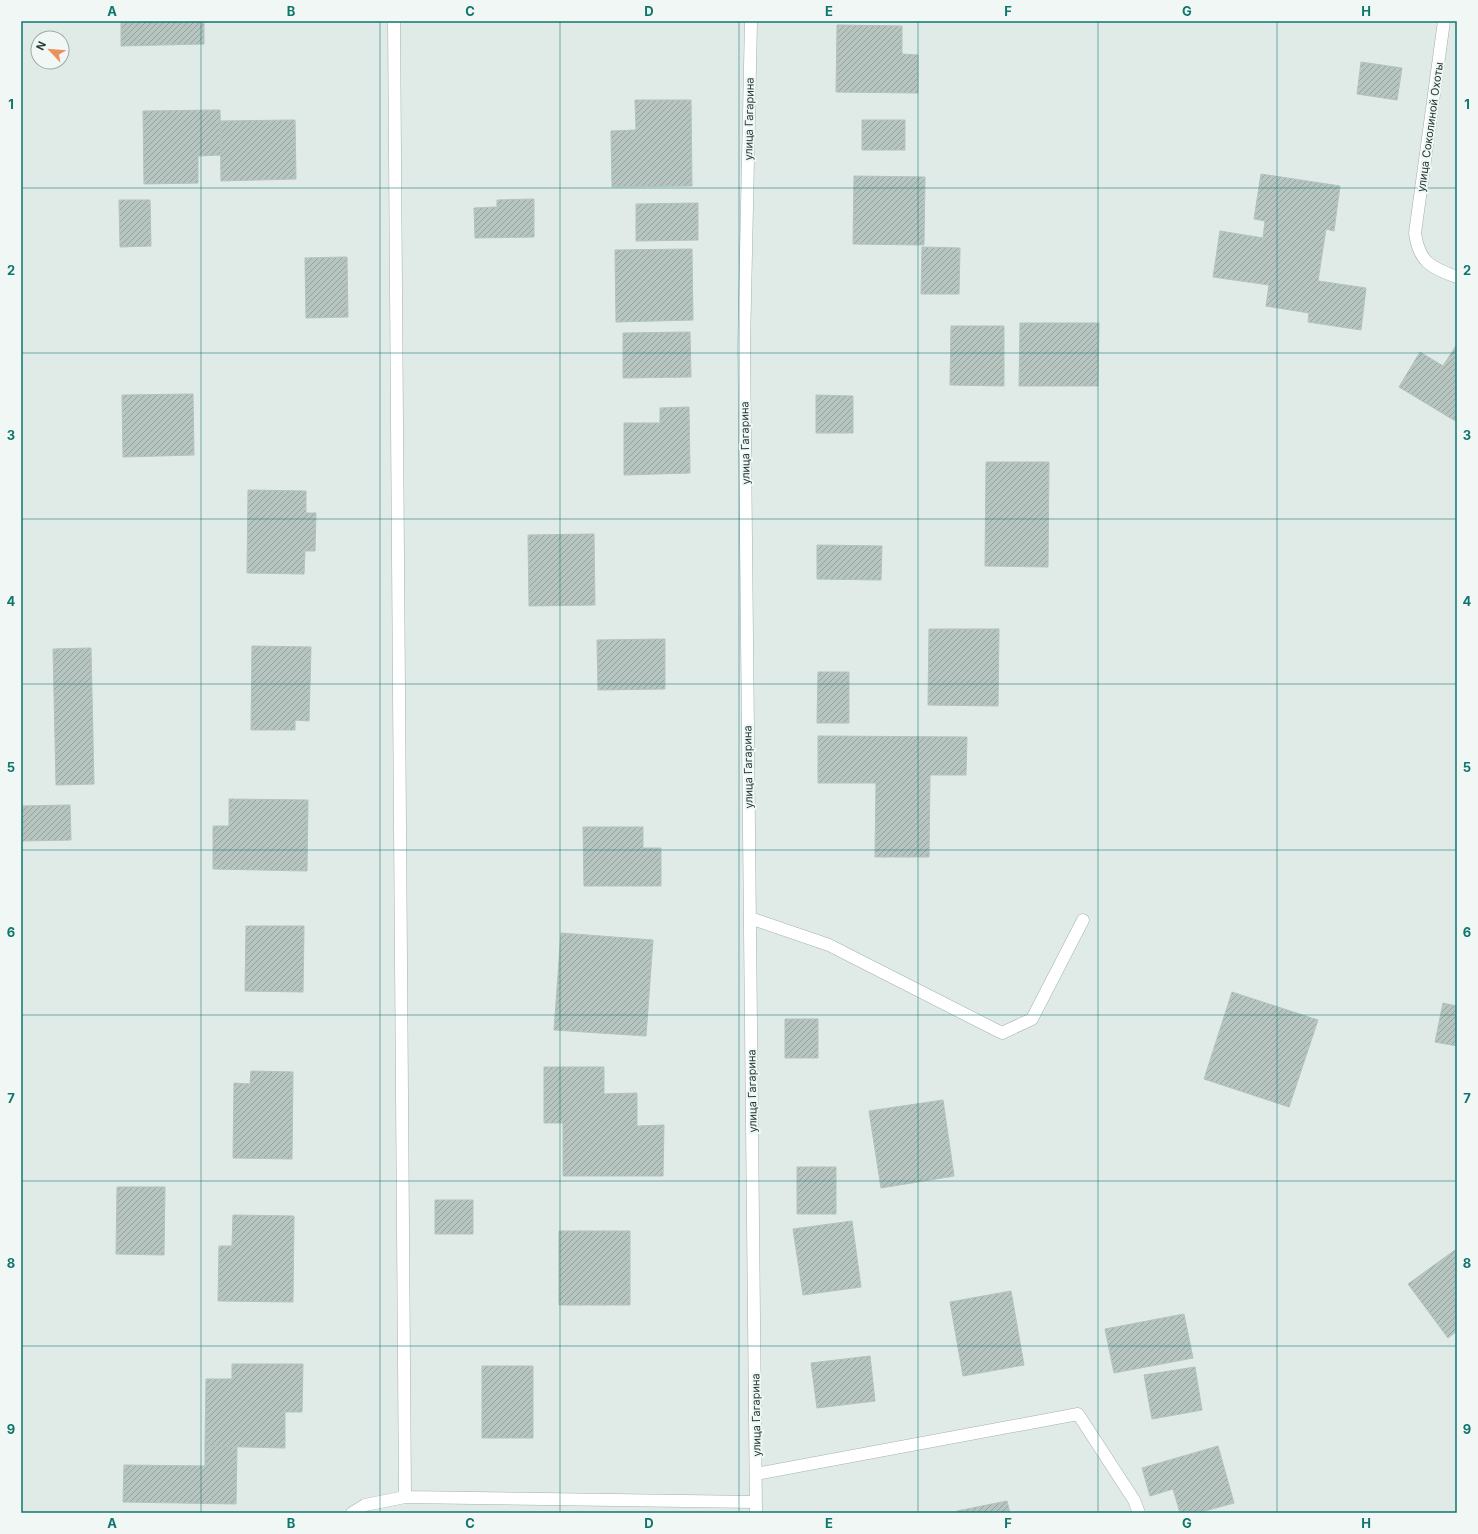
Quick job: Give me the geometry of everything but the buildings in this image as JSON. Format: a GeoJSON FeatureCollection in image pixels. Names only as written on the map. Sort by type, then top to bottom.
{"type":"FeatureCollection","features":[{"type":"Feature","properties":{"kind":"street"},"geometry":{"type":"LineString","coordinates":[[394,21],[405,1497]]}},
{"type":"Feature","properties":{"kind":"street","name":"улица Гагарина"},"geometry":{"type":"LineString","coordinates":[[751,21],[744,344],[756,1507]]}},
{"type":"Feature","properties":{"kind":"street","name":"улица Соколиной Охоты"},"geometry":{"type":"LineString","coordinates":[[1444,21],[1415,233],[1417,248],[1427,262],[1438,270],[1457,277]]}},
{"type":"Feature","properties":{"kind":"street"},"geometry":{"type":"LineString","coordinates":[[750,918],[829,945],[1002,1033],[1032,1019],[1083,920]]}},
{"type":"Feature","properties":{"kind":"street"},"geometry":{"type":"LineString","coordinates":[[756,1474],[1078,1414],[1134,1500],[1139,1513]]}},
{"type":"Feature","properties":{"kind":"street"},"geometry":{"type":"LineString","coordinates":[[352,1513],[365,1505],[405,1497],[756,1507]]}}]}
